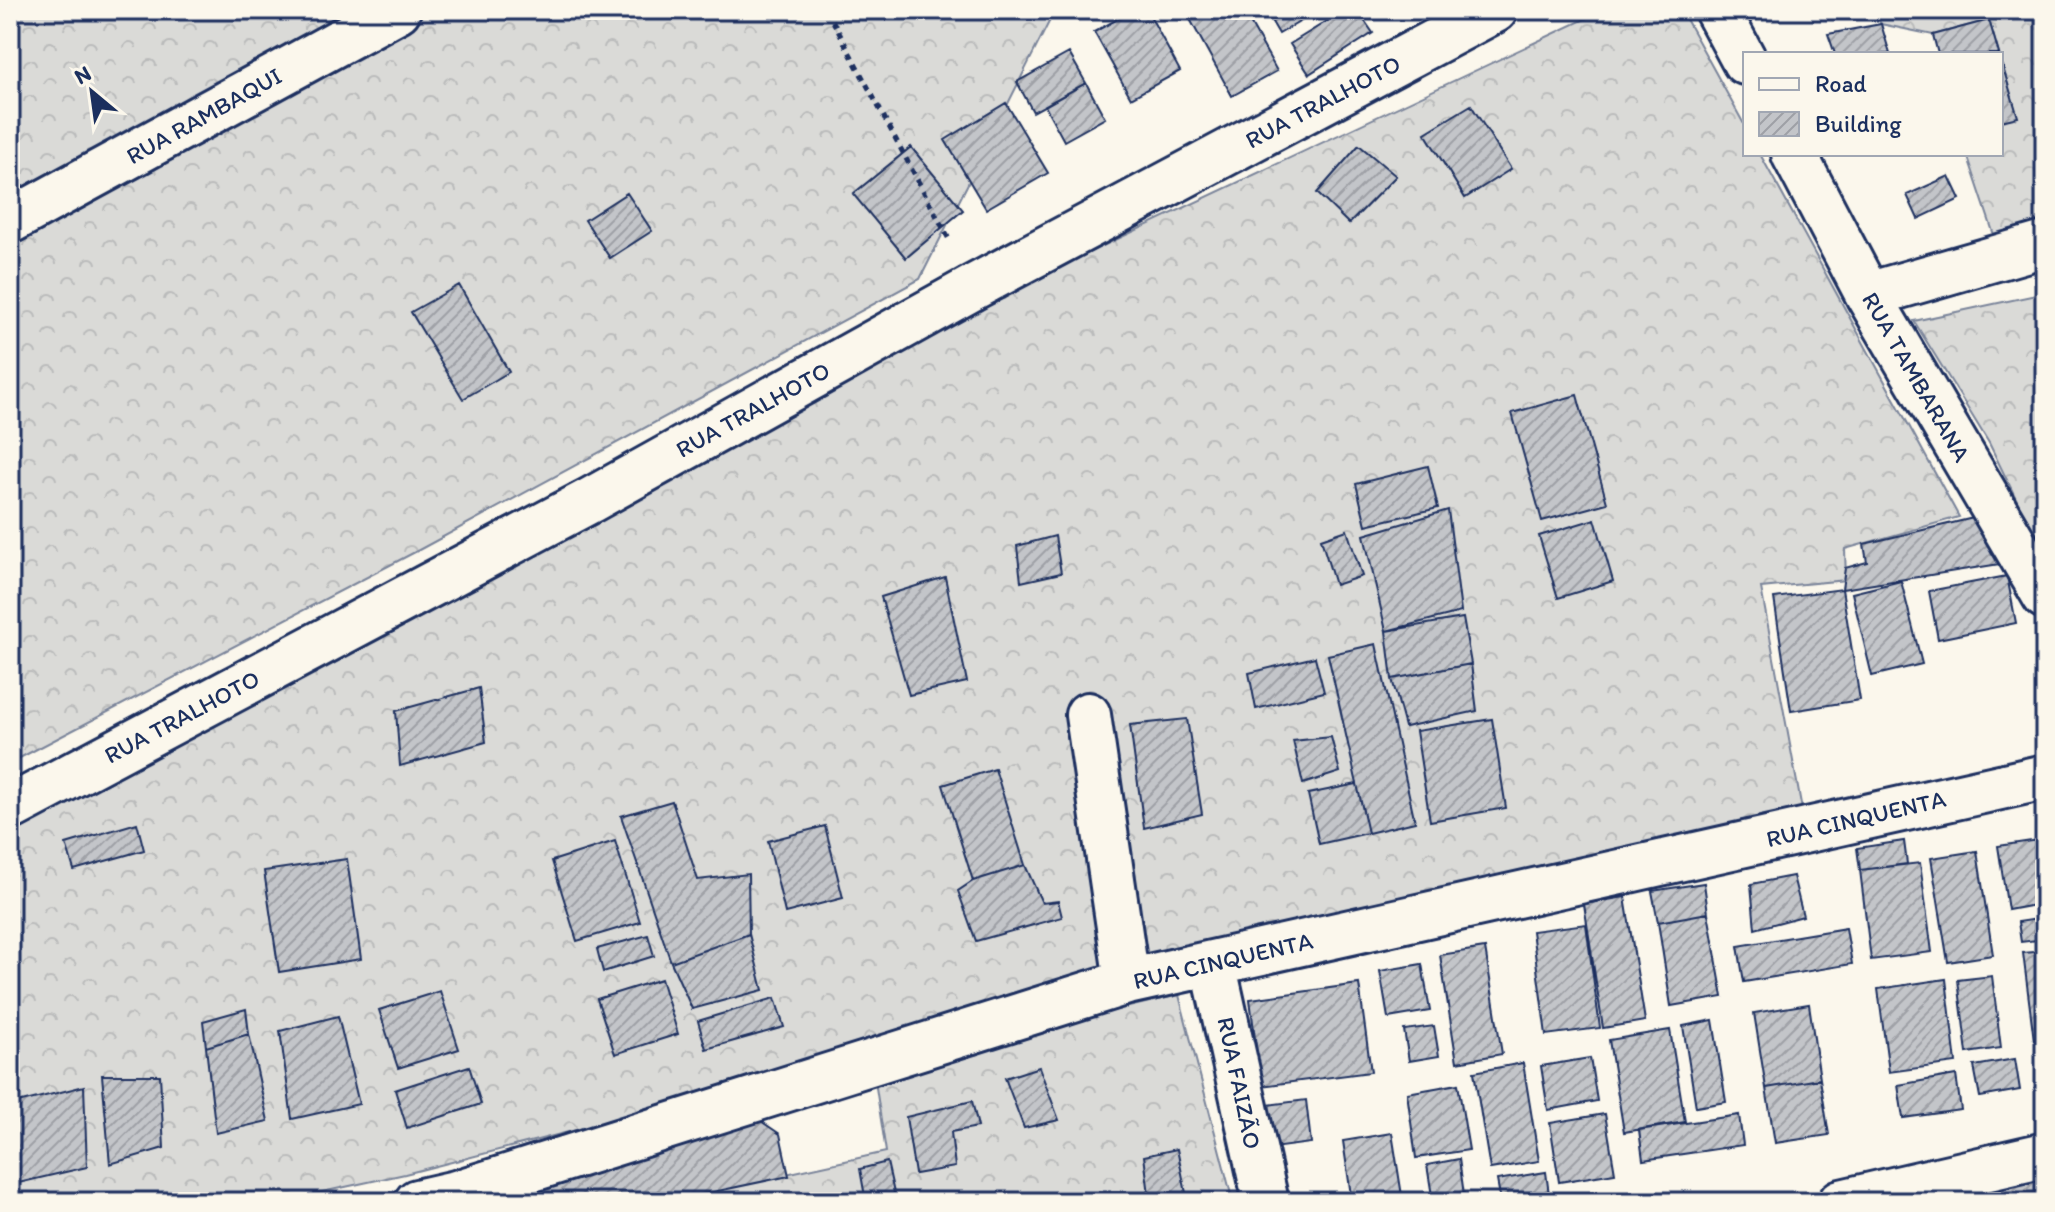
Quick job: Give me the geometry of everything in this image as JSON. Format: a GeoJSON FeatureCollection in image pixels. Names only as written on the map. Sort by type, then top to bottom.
{"type":"FeatureCollection","features":[{"type":"Feature","properties":{"kind":"street","name":"RUA RAMBAQUI"},"geometry":{"type":"LineString","coordinates":[[10,221],[398,10]]}},
{"type":"Feature","properties":{"kind":"street","name":"RUA TRALHOTO"},"geometry":{"type":"LineString","coordinates":[[10,808],[591,500],[974,287],[1495,10]]}},
{"type":"Feature","properties":{"kind":"street"},"geometry":{"type":"LineString","coordinates":[[1717,10],[1743,58]]}},
{"type":"Feature","properties":{"kind":"street","name":"RUA TAMBARANA"},"geometry":{"type":"LineString","coordinates":[[1795,156],[1868,295],[2045,596]]}},
{"type":"Feature","properties":{"kind":"street"},"geometry":{"type":"LineString","coordinates":[[1868,295],[2045,244]]}},
{"type":"Feature","properties":{"kind":"street"},"geometry":{"type":"LineString","coordinates":[[1088,715],[1127,982]]}},
{"type":"Feature","properties":{"kind":"street","name":"RUA CINQUENTA"},"geometry":{"type":"LineString","coordinates":[[417,1202],[456,1193],[1127,982],[2045,777]]}},
{"type":"Feature","properties":{"kind":"street","name":"RUA FAIZÃO"},"geometry":{"type":"LineString","coordinates":[[1213,963],[1266,1202]]}},
{"type":"Feature","properties":{"kind":"street"},"geometry":{"type":"LineString","coordinates":[[1841,1202],[2045,1155]]}},
{"type":"Feature","properties":{"kind":"path"},"geometry":{"type":"LineString","coordinates":[[827,10],[974,287]]}},
{"type":"Feature","properties":{"kind":"green space"},"geometry":{"type":"Polygon","coordinates":[[[10,10],[1055,10],[920,279],[417,551],[10,763],[10,10]]]}},
{"type":"Feature","properties":{"kind":"green space"},"geometry":{"type":"Polygon","coordinates":[[[1604,10],[1681,10],[1743,122],[1743,156],[1761,156],[1959,517],[1845,549],[1846,580],[1761,588],[1803,815],[405,1174],[276,1202],[10,1202],[10,823],[884,349],[1604,10]]]}},
{"type":"Feature","properties":{"kind":"green space"},"geometry":{"type":"Polygon","coordinates":[[[1873,10],[2045,10],[2045,221],[1994,235],[1968,156],[2003,156],[2003,120],[2017,116],[2003,68],[2003,52],[1998,52],[1989,20],[1933,35],[1881,24],[1873,10]]]}},
{"type":"Feature","properties":{"kind":"green space"},"geometry":{"type":"Polygon","coordinates":[[[2045,293],[2045,558],[1989,443],[1914,321],[2045,293]]]}},
{"type":"Feature","properties":{"kind":"green space"},"geometry":{"type":"Polygon","coordinates":[[[1179,995],[1233,1202],[659,1202],[886,1152],[873,1068],[1179,995]]]}},
{"type":"Feature","properties":{"kind":"building"},"geometry":{"type":"Polygon","coordinates":[[[1134,10],[1147,10],[1180,71],[1131,98],[1094,32],[1134,10]]]}},
{"type":"Feature","properties":{"kind":"building"},"geometry":{"type":"Polygon","coordinates":[[[1185,10],[1243,10],[1277,71],[1232,96],[1185,10]]]}},
{"type":"Feature","properties":{"kind":"building"},"geometry":{"type":"Polygon","coordinates":[[[1265,10],[1320,10],[1279,34],[1265,10]]]}},
{"type":"Feature","properties":{"kind":"building"},"geometry":{"type":"Polygon","coordinates":[[[1345,10],[1357,10],[1373,33],[1309,74],[1290,44],[1345,10]]]}},
{"type":"Feature","properties":{"kind":"building"},"geometry":{"type":"Polygon","coordinates":[[[1989,20],[1998,52],[1937,52],[1933,35],[1989,20]]]}},
{"type":"Feature","properties":{"kind":"building"},"geometry":{"type":"Polygon","coordinates":[[[1881,24],[1889,52],[1834,52],[1828,34],[1881,24]]]}},
{"type":"Feature","properties":{"kind":"building"},"geometry":{"type":"Polygon","coordinates":[[[1069,53],[1086,83],[1033,112],[1017,82],[1069,53]]]}},
{"type":"Feature","properties":{"kind":"building"},"geometry":{"type":"Polygon","coordinates":[[[2003,68],[2018,117],[2003,121],[2003,68]]]}},
{"type":"Feature","properties":{"kind":"building"},"geometry":{"type":"Polygon","coordinates":[[[1086,83],[1105,118],[1064,141],[1045,106],[1086,83]]]}},
{"type":"Feature","properties":{"kind":"building"},"geometry":{"type":"Polygon","coordinates":[[[1006,103],[1048,173],[986,209],[945,140],[1006,103]]]}},
{"type":"Feature","properties":{"kind":"building"},"geometry":{"type":"Polygon","coordinates":[[[1471,105],[1511,169],[1465,198],[1425,133],[1471,105]]]}},
{"type":"Feature","properties":{"kind":"building"},"geometry":{"type":"Polygon","coordinates":[[[1359,145],[1396,176],[1349,224],[1317,193],[1359,145]]]}},
{"type":"Feature","properties":{"kind":"building"},"geometry":{"type":"Polygon","coordinates":[[[911,147],[963,210],[906,258],[853,194],[911,147]]]}},
{"type":"Feature","properties":{"kind":"building"},"geometry":{"type":"Polygon","coordinates":[[[1949,176],[1960,199],[1918,219],[1907,195],[1949,176]]]}},
{"type":"Feature","properties":{"kind":"building"},"geometry":{"type":"Polygon","coordinates":[[[627,193],[652,231],[610,258],[585,220],[627,193]]]}},
{"type":"Feature","properties":{"kind":"building"},"geometry":{"type":"Polygon","coordinates":[[[459,285],[509,372],[463,399],[411,312],[459,285]]]}},
{"type":"Feature","properties":{"kind":"building"},"geometry":{"type":"Polygon","coordinates":[[[1577,395],[1607,503],[1542,521],[1512,413],[1577,395]]]}},
{"type":"Feature","properties":{"kind":"building"},"geometry":{"type":"Polygon","coordinates":[[[1428,466],[1438,508],[1366,525],[1356,484],[1428,466]]]}},
{"type":"Feature","properties":{"kind":"building"},"geometry":{"type":"Polygon","coordinates":[[[1448,510],[1461,612],[1386,631],[1364,535],[1448,510]]]}},
{"type":"Feature","properties":{"kind":"building"},"geometry":{"type":"Polygon","coordinates":[[[1982,516],[2000,564],[1842,589],[1845,568],[1867,562],[1864,544],[1982,516]]]}},
{"type":"Feature","properties":{"kind":"building"},"geometry":{"type":"Polygon","coordinates":[[[1595,519],[1613,581],[1558,598],[1539,536],[1595,519]]]}},
{"type":"Feature","properties":{"kind":"building"},"geometry":{"type":"Polygon","coordinates":[[[1347,530],[1362,576],[1335,585],[1321,539],[1347,530]]]}},
{"type":"Feature","properties":{"kind":"building"},"geometry":{"type":"Polygon","coordinates":[[[1055,536],[1061,573],[1021,582],[1017,546],[1055,536]]]}},
{"type":"Feature","properties":{"kind":"building"},"geometry":{"type":"Polygon","coordinates":[[[2007,576],[2016,623],[1938,639],[1929,591],[2007,576]]]}},
{"type":"Feature","properties":{"kind":"building"},"geometry":{"type":"Polygon","coordinates":[[[945,577],[967,682],[909,695],[881,597],[945,577]]]}},
{"type":"Feature","properties":{"kind":"building"},"geometry":{"type":"Polygon","coordinates":[[[1901,581],[1922,664],[1872,676],[1852,593],[1901,581]]]}},
{"type":"Feature","properties":{"kind":"building"},"geometry":{"type":"Polygon","coordinates":[[[1842,589],[1860,700],[1791,711],[1774,598],[1842,589]]]}},
{"type":"Feature","properties":{"kind":"building"},"geometry":{"type":"Polygon","coordinates":[[[1463,618],[1471,664],[1392,679],[1386,631],[1463,618]]]}},
{"type":"Feature","properties":{"kind":"building"},"geometry":{"type":"Polygon","coordinates":[[[1376,644],[1415,822],[1368,833],[1328,655],[1376,644]]]}},
{"type":"Feature","properties":{"kind":"building"},"geometry":{"type":"Polygon","coordinates":[[[1315,657],[1324,692],[1256,709],[1249,673],[1315,657]]]}},
{"type":"Feature","properties":{"kind":"building"},"geometry":{"type":"Polygon","coordinates":[[[1471,664],[1477,711],[1405,727],[1392,679],[1471,664]]]}},
{"type":"Feature","properties":{"kind":"building"},"geometry":{"type":"Polygon","coordinates":[[[479,688],[486,742],[400,766],[396,711],[479,688]]]}},
{"type":"Feature","properties":{"kind":"building"},"geometry":{"type":"Polygon","coordinates":[[[1187,719],[1202,814],[1144,828],[1130,725],[1187,719]]]}},
{"type":"Feature","properties":{"kind":"building"},"geometry":{"type":"Polygon","coordinates":[[[1492,719],[1506,808],[1430,821],[1416,731],[1492,719]]]}},
{"type":"Feature","properties":{"kind":"building"},"geometry":{"type":"Polygon","coordinates":[[[1331,737],[1340,772],[1303,784],[1293,741],[1331,737]]]}},
{"type":"Feature","properties":{"kind":"building"},"geometry":{"type":"Polygon","coordinates":[[[995,769],[1025,865],[973,881],[943,785],[995,769]]]}},
{"type":"Feature","properties":{"kind":"building"},"geometry":{"type":"Polygon","coordinates":[[[1357,784],[1368,833],[1319,844],[1308,794],[1357,784]]]}},
{"type":"Feature","properties":{"kind":"building"},"geometry":{"type":"Polygon","coordinates":[[[672,801],[698,880],[748,874],[749,934],[671,962],[621,816],[672,801]]]}},
{"type":"Feature","properties":{"kind":"building"},"geometry":{"type":"Polygon","coordinates":[[[137,823],[144,850],[74,870],[66,844],[137,823]]]}},
{"type":"Feature","properties":{"kind":"building"},"geometry":{"type":"Polygon","coordinates":[[[825,826],[843,898],[785,913],[768,841],[825,826]]]}},
{"type":"Feature","properties":{"kind":"building"},"geometry":{"type":"Polygon","coordinates":[[[2045,839],[2045,903],[2008,910],[1998,846],[2045,839]]]}},
{"type":"Feature","properties":{"kind":"building"},"geometry":{"type":"Polygon","coordinates":[[[615,841],[640,922],[577,941],[552,861],[615,841]]]}},
{"type":"Feature","properties":{"kind":"building"},"geometry":{"type":"Polygon","coordinates":[[[1904,841],[1907,864],[1860,870],[1857,848],[1904,841]]]}},
{"type":"Feature","properties":{"kind":"building"},"geometry":{"type":"Polygon","coordinates":[[[1977,851],[1993,955],[1948,962],[1931,858],[1977,851]]]}},
{"type":"Feature","properties":{"kind":"building"},"geometry":{"type":"Polygon","coordinates":[[[347,859],[361,959],[279,972],[264,871],[347,859]]]}},
{"type":"Feature","properties":{"kind":"building"},"geometry":{"type":"Polygon","coordinates":[[[1920,863],[1932,952],[1871,960],[1860,870],[1920,863]]]}},
{"type":"Feature","properties":{"kind":"building"},"geometry":{"type":"Polygon","coordinates":[[[1025,865],[1042,903],[1058,901],[1062,917],[976,941],[958,891],[973,881],[1025,865]]]}},
{"type":"Feature","properties":{"kind":"building"},"geometry":{"type":"Polygon","coordinates":[[[1793,876],[1803,916],[1755,929],[1751,884],[1793,876]]]}},
{"type":"Feature","properties":{"kind":"building"},"geometry":{"type":"Polygon","coordinates":[[[1704,883],[1708,913],[1658,922],[1652,891],[1704,883]]]}},
{"type":"Feature","properties":{"kind":"building"},"geometry":{"type":"Polygon","coordinates":[[[1625,897],[1645,1021],[1603,1028],[1584,904],[1625,897]]]}},
{"type":"Feature","properties":{"kind":"building"},"geometry":{"type":"Polygon","coordinates":[[[1708,913],[1723,997],[1671,1006],[1658,922],[1708,913]]]}},
{"type":"Feature","properties":{"kind":"building"},"geometry":{"type":"Polygon","coordinates":[[[2045,918],[2045,939],[2021,942],[2018,922],[2045,918]]]}},
{"type":"Feature","properties":{"kind":"building"},"geometry":{"type":"Polygon","coordinates":[[[1586,924],[1600,1028],[1546,1035],[1532,931],[1586,924]]]}},
{"type":"Feature","properties":{"kind":"building"},"geometry":{"type":"Polygon","coordinates":[[[1846,928],[1852,964],[1744,982],[1738,946],[1846,928]]]}},
{"type":"Feature","properties":{"kind":"building"},"geometry":{"type":"Polygon","coordinates":[[[749,934],[763,990],[692,1009],[671,962],[749,934]]]}},
{"type":"Feature","properties":{"kind":"building"},"geometry":{"type":"Polygon","coordinates":[[[648,935],[654,956],[603,972],[597,949],[648,935]]]}},
{"type":"Feature","properties":{"kind":"building"},"geometry":{"type":"Polygon","coordinates":[[[1485,948],[1502,1054],[1457,1062],[1440,955],[1485,948]]]}},
{"type":"Feature","properties":{"kind":"building"},"geometry":{"type":"Polygon","coordinates":[[[2045,951],[2045,1038],[2034,1040],[2023,953],[2045,951]]]}},
{"type":"Feature","properties":{"kind":"building"},"geometry":{"type":"Polygon","coordinates":[[[1422,964],[1430,1011],[1388,1018],[1380,971],[1422,964]]]}},
{"type":"Feature","properties":{"kind":"building"},"geometry":{"type":"Polygon","coordinates":[[[1992,976],[2001,1048],[1967,1053],[1958,980],[1992,976]]]}},
{"type":"Feature","properties":{"kind":"building"},"geometry":{"type":"Polygon","coordinates":[[[661,979],[678,1034],[615,1054],[597,999],[661,979]]]}},
{"type":"Feature","properties":{"kind":"building"},"geometry":{"type":"Polygon","coordinates":[[[1946,979],[1956,1063],[1889,1072],[1878,989],[1946,979]]]}},
{"type":"Feature","properties":{"kind":"building"},"geometry":{"type":"Polygon","coordinates":[[[1359,984],[1371,1072],[1261,1086],[1250,999],[1359,984]]]}},
{"type":"Feature","properties":{"kind":"building"},"geometry":{"type":"Polygon","coordinates":[[[440,991],[459,1049],[398,1068],[379,1010],[440,991]]]}},
{"type":"Feature","properties":{"kind":"building"},"geometry":{"type":"Polygon","coordinates":[[[775,998],[784,1027],[706,1049],[698,1021],[775,998]]]}},
{"type":"Feature","properties":{"kind":"building"},"geometry":{"type":"Polygon","coordinates":[[[1809,1004],[1820,1079],[1766,1088],[1754,1013],[1809,1004]]]}},
{"type":"Feature","properties":{"kind":"building"},"geometry":{"type":"Polygon","coordinates":[[[246,1009],[249,1034],[206,1047],[203,1021],[246,1009]]]}},
{"type":"Feature","properties":{"kind":"building"},"geometry":{"type":"Polygon","coordinates":[[[338,1016],[359,1104],[292,1119],[280,1031],[338,1016]]]}},
{"type":"Feature","properties":{"kind":"building"},"geometry":{"type":"Polygon","coordinates":[[[1713,1020],[1726,1102],[1696,1107],[1683,1026],[1713,1020]]]}},
{"type":"Feature","properties":{"kind":"building"},"geometry":{"type":"Polygon","coordinates":[[[1434,1026],[1439,1056],[1409,1061],[1404,1030],[1434,1026]]]}},
{"type":"Feature","properties":{"kind":"building"},"geometry":{"type":"Polygon","coordinates":[[[1670,1030],[1685,1122],[1624,1132],[1609,1040],[1670,1030]]]}},
{"type":"Feature","properties":{"kind":"building"},"geometry":{"type":"Polygon","coordinates":[[[249,1034],[268,1121],[216,1133],[206,1047],[249,1034]]]}},
{"type":"Feature","properties":{"kind":"building"},"geometry":{"type":"Polygon","coordinates":[[[1590,1058],[1597,1101],[1548,1110],[1541,1066],[1590,1058]]]}},
{"type":"Feature","properties":{"kind":"building"},"geometry":{"type":"Polygon","coordinates":[[[2015,1059],[2020,1090],[1980,1097],[1974,1066],[2015,1059]]]}},
{"type":"Feature","properties":{"kind":"building"},"geometry":{"type":"Polygon","coordinates":[[[1523,1063],[1539,1161],[1490,1169],[1474,1072],[1523,1063]]]}},
{"type":"Feature","properties":{"kind":"building"},"geometry":{"type":"Polygon","coordinates":[[[469,1066],[481,1104],[407,1128],[395,1090],[469,1066]]]}},
{"type":"Feature","properties":{"kind":"building"},"geometry":{"type":"Polygon","coordinates":[[[1039,1067],[1059,1120],[1024,1128],[1005,1078],[1039,1067]]]}},
{"type":"Feature","properties":{"kind":"building"},"geometry":{"type":"Polygon","coordinates":[[[102,1075],[160,1075],[164,1148],[110,1164],[102,1075]]]}},
{"type":"Feature","properties":{"kind":"building"},"geometry":{"type":"Polygon","coordinates":[[[1956,1075],[1961,1110],[1903,1118],[1898,1085],[1956,1075]]]}},
{"type":"Feature","properties":{"kind":"building"},"geometry":{"type":"Polygon","coordinates":[[[1820,1079],[1829,1135],[1775,1143],[1766,1088],[1820,1079]]]}},
{"type":"Feature","properties":{"kind":"building"},"geometry":{"type":"Polygon","coordinates":[[[1458,1084],[1469,1150],[1416,1158],[1407,1093],[1458,1084]]]}},
{"type":"Feature","properties":{"kind":"building"},"geometry":{"type":"Polygon","coordinates":[[[84,1086],[87,1167],[10,1185],[10,1105],[84,1086]]]}},
{"type":"Feature","properties":{"kind":"building"},"geometry":{"type":"Polygon","coordinates":[[[1306,1100],[1311,1143],[1265,1149],[1259,1106],[1306,1100]]]}},
{"type":"Feature","properties":{"kind":"building"},"geometry":{"type":"Polygon","coordinates":[[[972,1101],[978,1127],[951,1132],[955,1167],[915,1174],[906,1117],[972,1101]]]}},
{"type":"Feature","properties":{"kind":"building"},"geometry":{"type":"Polygon","coordinates":[[[746,1111],[780,1134],[789,1176],[666,1202],[526,1202],[521,1177],[746,1111]]]}},
{"type":"Feature","properties":{"kind":"building"},"geometry":{"type":"Polygon","coordinates":[[[1605,1114],[1615,1173],[1559,1182],[1550,1123],[1605,1114]]]}},
{"type":"Feature","properties":{"kind":"building"},"geometry":{"type":"Polygon","coordinates":[[[1739,1115],[1743,1145],[1643,1160],[1639,1130],[1739,1115]]]}},
{"type":"Feature","properties":{"kind":"building"},"geometry":{"type":"Polygon","coordinates":[[[1392,1133],[1403,1202],[1352,1202],[1343,1141],[1392,1133]]]}},
{"type":"Feature","properties":{"kind":"building"},"geometry":{"type":"Polygon","coordinates":[[[1177,1149],[1187,1198],[1150,1202],[1144,1156],[1177,1149]]]}},
{"type":"Feature","properties":{"kind":"building"},"geometry":{"type":"Polygon","coordinates":[[[1459,1159],[1465,1202],[1433,1202],[1427,1165],[1459,1159]]]}},
{"type":"Feature","properties":{"kind":"building"},"geometry":{"type":"Polygon","coordinates":[[[887,1162],[896,1202],[866,1202],[860,1169],[887,1162]]]}},
{"type":"Feature","properties":{"kind":"building"},"geometry":{"type":"Polygon","coordinates":[[[2045,1164],[2045,1202],[1984,1202],[1980,1175],[2045,1164]]]}},
{"type":"Feature","properties":{"kind":"building"},"geometry":{"type":"Polygon","coordinates":[[[1546,1172],[1550,1202],[1501,1202],[1497,1180],[1546,1172]]]}}]}
